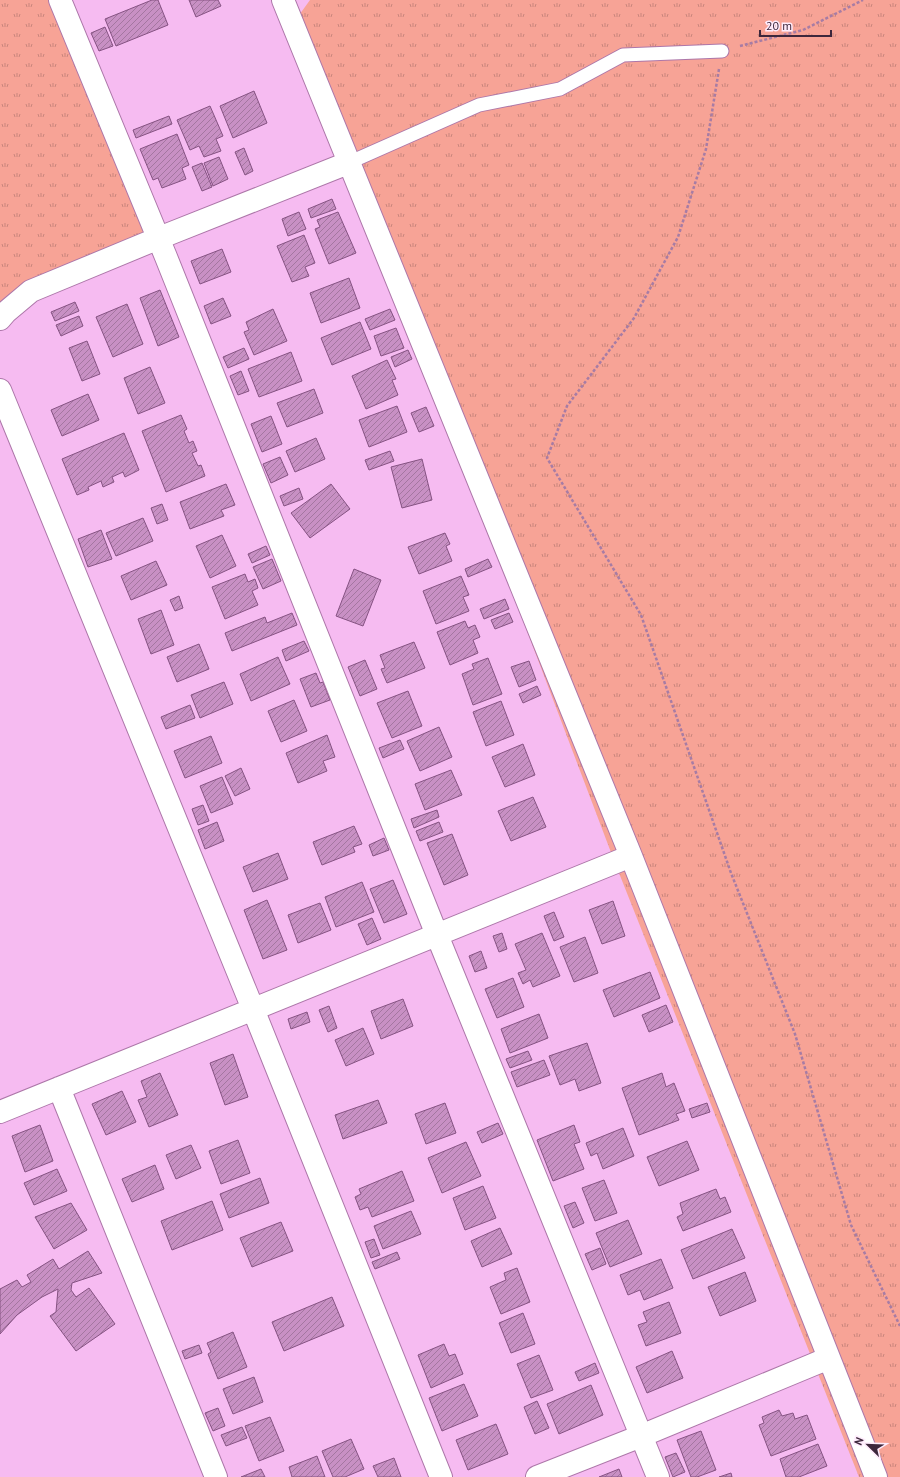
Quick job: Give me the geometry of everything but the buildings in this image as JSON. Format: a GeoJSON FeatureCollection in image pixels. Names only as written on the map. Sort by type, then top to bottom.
{"type":"FeatureCollection","features":[{"type":"Feature","properties":{"kind":"street"},"geometry":{"type":"LineString","coordinates":[[60,0],[159,238],[437,935],[658,1477]]}},
{"type":"Feature","properties":{"kind":"street"},"geometry":{"type":"LineString","coordinates":[[283,0],[631,856],[876,1477]]}},
{"type":"Feature","properties":{"kind":"street"},"geometry":{"type":"LineString","coordinates":[[0,319],[31,290],[348,163]]}},
{"type":"Feature","properties":{"kind":"street"},"geometry":{"type":"LineString","coordinates":[[0,390],[253,1009],[441,1477]]}},
{"type":"Feature","properties":{"kind":"street"},"geometry":{"type":"LineString","coordinates":[[0,1112],[631,856]]}},
{"type":"Feature","properties":{"kind":"street"},"geometry":{"type":"LineString","coordinates":[[59,1088],[216,1477]]}},
{"type":"Feature","properties":{"kind":"street"},"geometry":{"type":"LineString","coordinates":[[537,1477],[641,1436],[829,1358]]}},
{"type":"Feature","properties":{"kind":"lane"},"geometry":{"type":"LineString","coordinates":[[348,163],[479,105],[560,89],[623,55],[722,51]]}},
{"type":"Feature","properties":{"kind":"path"},"geometry":{"type":"LineString","coordinates":[[863,0],[803,30],[722,51],[706,149],[678,237],[634,318],[567,406],[548,458],[641,615],[731,873],[795,1034],[851,1225],[900,1326]]}},
{"type":"Feature","properties":{"kind":"green space"},"geometry":{"type":"Polygon","coordinates":[[[0,0],[60,0],[159,238],[31,291],[0,319],[0,0]]]}},
{"type":"Feature","properties":{"kind":"green space"},"geometry":{"type":"Polygon","coordinates":[[[310,0],[900,0],[900,1477],[859,1477],[615,863],[342,143],[297,18],[310,0]]]}}]}
